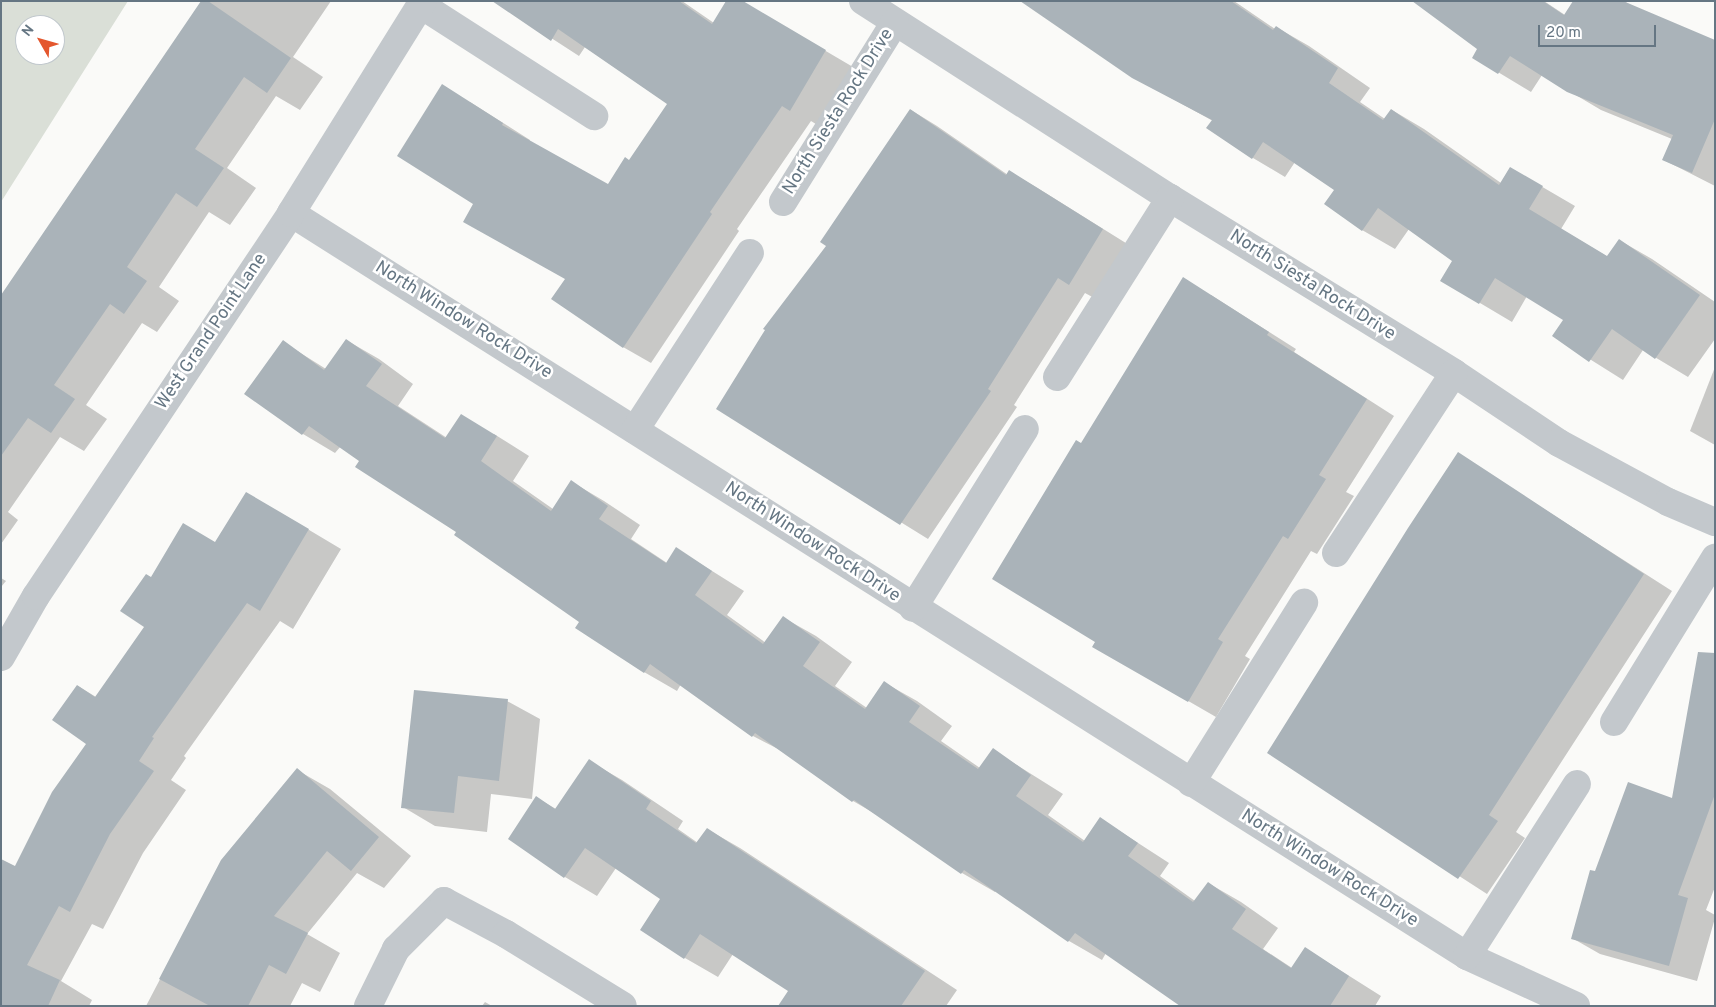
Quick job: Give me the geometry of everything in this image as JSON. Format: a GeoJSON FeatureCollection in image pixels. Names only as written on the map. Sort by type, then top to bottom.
{"type":"FeatureCollection","features":[{"type":"Feature","properties":{"kind":"street","name":"North Siesta Rock Drive"},"geometry":{"type":"LineString","coordinates":[[863,1],[1170,198],[1454,373],[1559,443],[1668,502],[1715,522]]}},
{"type":"Feature","properties":{"kind":"street","name":"West Grand Point Lane"},"geometry":{"type":"LineString","coordinates":[[1,658],[36,596],[291,213],[422,3],[594,116]]}},
{"type":"Feature","properties":{"kind":"street","name":"North Siesta Rock Drive"},"geometry":{"type":"LineString","coordinates":[[782,202],[895,22]]}},
{"type":"Feature","properties":{"kind":"street"},"geometry":{"type":"LineString","coordinates":[[1057,377],[1170,198]]}},
{"type":"Feature","properties":{"kind":"street","name":"North Window Rock Drive"},"geometry":{"type":"LineString","coordinates":[[291,213],[636,430],[913,608],[1467,956],[1576,1006]]}},
{"type":"Feature","properties":{"kind":"street"},"geometry":{"type":"LineString","coordinates":[[636,430],[750,253]]}},
{"type":"Feature","properties":{"kind":"street"},"geometry":{"type":"LineString","coordinates":[[1336,553],[1454,373]]}},
{"type":"Feature","properties":{"kind":"street","name":"North Window Rock Drive"},"geometry":{"type":"LineString","coordinates":[[913,608],[1025,428]]}},
{"type":"Feature","properties":{"kind":"street"},"geometry":{"type":"LineString","coordinates":[[1614,722],[1715,558]]}},
{"type":"Feature","properties":{"kind":"street"},"geometry":{"type":"LineString","coordinates":[[1191,783],[1304,603]]}},
{"type":"Feature","properties":{"kind":"street"},"geometry":{"type":"LineString","coordinates":[[1467,956],[1576,784]]}},
{"type":"Feature","properties":{"kind":"street"},"geometry":{"type":"LineString","coordinates":[[368,1006],[396,949],[444,901],[506,934],[623,1006]]}},
{"type":"Feature","properties":{"kind":"shaded area"},"geometry":{"type":"Polygon","coordinates":[[[1,1],[128,1],[1,202],[1,1]]]}},
{"type":"Feature","properties":{"kind":"building"},"geometry":{"type":"Polygon","coordinates":[[[201,1],[208,1],[291,58],[267,93],[244,77],[195,149],[224,168],[197,207],[176,193],[127,267],[147,281],[124,314],[110,304],[54,385],[75,399],[51,433],[28,418],[1,456],[1,295],[201,1]]]}},
{"type":"Feature","properties":{"kind":"building"},"geometry":{"type":"Polygon","coordinates":[[[492,1],[679,1],[712,24],[726,1],[743,1],[826,50],[790,111],[782,106],[710,212],[712,214],[623,348],[551,299],[565,279],[463,222],[473,204],[397,156],[442,84],[503,123],[502,125],[608,184],[625,157],[629,160],[667,104],[558,29],[551,41],[492,1]]]}},
{"type":"Feature","properties":{"kind":"building"},"geometry":{"type":"Polygon","coordinates":[[[1020,1],[1231,1],[1273,30],[1276,26],[1338,68],[1329,83],[1383,120],[1391,109],[1499,185],[1510,167],[1543,186],[1529,209],[1607,256],[1619,239],[1700,295],[1655,359],[1612,329],[1589,362],[1552,336],[1563,320],[1495,278],[1479,304],[1440,281],[1452,261],[1378,208],[1362,231],[1324,204],[1334,190],[1263,142],[1252,159],[1206,128],[1212,120],[1132,78],[1020,1]]]}},
{"type":"Feature","properties":{"kind":"building"},"geometry":{"type":"Polygon","coordinates":[[[1412,1],[1543,1],[1564,15],[1573,1],[1623,1],[1715,40],[1715,119],[1692,173],[1662,160],[1673,135],[1567,92],[1510,56],[1498,74],[1472,58],[1477,49],[1412,1]]]}},
{"type":"Feature","properties":{"kind":"building"},"geometry":{"type":"Polygon","coordinates":[[[910,109],[1006,175],[1009,170],[1103,229],[1069,285],[1058,278],[988,389],[991,391],[900,525],[716,409],[765,330],[763,329],[826,246],[820,242],[910,109]]]}},
{"type":"Feature","properties":{"kind":"building"},"geometry":{"type":"Polygon","coordinates":[[[1183,277],[1269,332],[1267,335],[1367,399],[1319,475],[1326,479],[1288,539],[1283,536],[1218,639],[1223,642],[1188,702],[1092,647],[1095,642],[992,579],[1076,440],[1081,443],[1183,277]]]}},
{"type":"Feature","properties":{"kind":"building"},"geometry":{"type":"Polygon","coordinates":[[[346,339],[382,364],[366,386],[445,438],[461,414],[497,436],[481,461],[551,511],[571,480],[608,506],[599,519],[666,563],[676,547],[712,571],[695,595],[763,644],[783,616],[820,642],[803,666],[865,709],[884,681],[920,706],[909,722],[978,769],[993,748],[1031,775],[1016,796],[1083,842],[1100,817],[1138,843],[1128,856],[1193,902],[1208,882],[1246,909],[1232,929],[1291,968],[1305,947],[1349,976],[1330,1006],[1180,1006],[1075,933],[1068,942],[964,870],[961,874],[854,800],[852,802],[755,733],[752,737],[650,664],[644,673],[575,628],[579,622],[454,535],[456,532],[355,467],[359,461],[309,426],[302,435],[244,394],[283,340],[324,370],[346,339]]]}},
{"type":"Feature","properties":{"kind":"building"},"geometry":{"type":"Polygon","coordinates":[[[1458,452],[1644,574],[1489,815],[1498,821],[1458,879],[1267,753],[1458,452]]]}},
{"type":"Feature","properties":{"kind":"building"},"geometry":{"type":"Polygon","coordinates":[[[246,492],[309,529],[260,611],[247,603],[152,737],[154,738],[139,761],[154,771],[110,834],[70,912],[59,906],[27,965],[60,980],[48,1006],[1,1006],[1,859],[15,866],[52,792],[86,744],[52,720],[77,685],[95,697],[144,627],[120,611],[146,574],[151,577],[183,523],[215,542],[246,492]]]}},
{"type":"Feature","properties":{"kind":"building"},"geometry":{"type":"Polygon","coordinates":[[[1698,652],[1715,653],[1715,794],[1678,895],[1688,898],[1669,966],[1571,939],[1590,870],[1595,871],[1628,782],[1672,798],[1698,652]]]}},
{"type":"Feature","properties":{"kind":"building"},"geometry":{"type":"Polygon","coordinates":[[[414,690],[508,699],[499,781],[458,776],[454,813],[401,808],[414,690]]]}},
{"type":"Feature","properties":{"kind":"building"},"geometry":{"type":"Polygon","coordinates":[[[589,759],[651,801],[646,809],[696,843],[707,828],[925,971],[901,1006],[778,1006],[788,991],[700,934],[684,959],[640,930],[660,899],[585,848],[564,878],[508,839],[536,796],[555,809],[589,759]]]}},
{"type":"Feature","properties":{"kind":"building"},"geometry":{"type":"Polygon","coordinates":[[[297,768],[379,837],[351,871],[327,851],[274,916],[308,933],[286,974],[269,965],[248,1006],[210,1006],[159,979],[221,860],[297,768]]]}}]}
